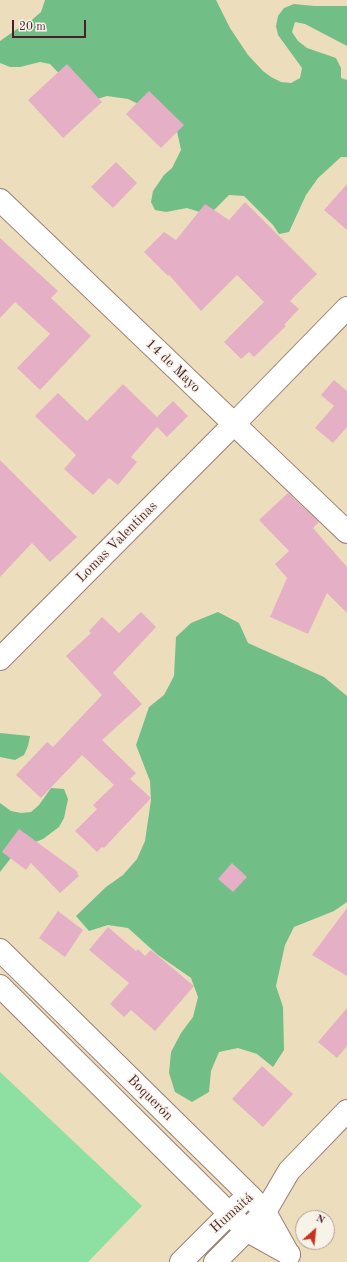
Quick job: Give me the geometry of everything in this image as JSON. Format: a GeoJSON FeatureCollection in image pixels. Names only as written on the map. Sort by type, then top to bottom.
{"type":"FeatureCollection","features":[{"type":"Feature","properties":{"kind":"street","name":"14 de Mayo"},"geometry":{"type":"LineString","coordinates":[[0,200],[347,532]]}},
{"type":"Feature","properties":{"kind":"street","name":"Lomas Valentinas"},"geometry":{"type":"LineString","coordinates":[[0,659],[347,308]]}},
{"type":"Feature","properties":{"kind":"street","name":"Boquerón"},"geometry":{"type":"LineString","coordinates":[[0,950],[249,1195],[265,1212],[293,1258]]}},
{"type":"Feature","properties":{"kind":"street","name":"Boquerón"},"geometry":{"type":"LineString","coordinates":[[0,986],[246,1230],[293,1258]]}},
{"type":"Feature","properties":{"kind":"street","name":"Humaitá"},"geometry":{"type":"LineString","coordinates":[[216,1262],[265,1212],[289,1171],[347,1111]]}},
{"type":"Feature","properties":{"kind":"street","name":"Humaitá"},"geometry":{"type":"LineString","coordinates":[[181,1262],[229,1212],[249,1195],[289,1171]]}},
{"type":"Feature","properties":{"kind":"green space"},"geometry":{"type":"Polygon","coordinates":[[[45,0],[216,0],[230,28],[248,55],[271,77],[281,82],[291,83],[300,78],[302,68],[278,35],[276,26],[278,16],[284,8],[294,4],[314,6],[347,6],[347,46],[305,24],[295,22],[292,32],[298,41],[307,48],[336,58],[341,68],[341,78],[347,80],[347,157],[341,157],[318,178],[306,195],[289,232],[279,234],[273,225],[244,196],[229,195],[215,209],[206,214],[187,208],[166,212],[155,210],[151,202],[153,191],[164,175],[172,168],[181,150],[177,131],[155,112],[128,99],[107,96],[97,99],[71,86],[50,64],[40,62],[20,67],[10,67],[0,63],[0,41],[17,29],[26,25],[41,12],[45,0]]]}},
{"type":"Feature","properties":{"kind":"green space"},"geometry":{"type":"Polygon","coordinates":[[[218,612],[239,623],[248,643],[324,677],[347,696],[347,902],[334,911],[294,927],[285,945],[276,986],[283,1007],[284,1050],[273,1067],[257,1054],[238,1048],[219,1052],[211,1071],[209,1092],[192,1102],[175,1092],[169,1073],[171,1052],[181,1033],[193,1017],[198,997],[191,978],[158,955],[128,928],[108,925],[89,931],[76,916],[106,887],[123,875],[137,859],[145,841],[151,800],[150,781],[136,745],[149,707],[164,695],[174,676],[176,637],[191,623],[218,612]]]}},
{"type":"Feature","properties":{"kind":"green space"},"geometry":{"type":"Polygon","coordinates":[[[0,733],[30,736],[24,755],[15,760],[0,757],[0,733]]]}},
{"type":"Feature","properties":{"kind":"green space"},"geometry":{"type":"Polygon","coordinates":[[[51,788],[64,789],[68,799],[64,818],[59,827],[43,839],[23,847],[14,854],[0,872],[0,803],[11,811],[21,813],[31,812],[39,805],[51,788]]]}},
{"type":"Feature","properties":{"kind":"green space"},"geometry":{"type":"Polygon","coordinates":[[[0,1072],[142,1206],[88,1262],[0,1262],[0,1072]]]}},
{"type":"Feature","properties":{"kind":"building"},"geometry":{"type":"Polygon","coordinates":[[[67,64],[102,102],[63,138],[28,100],[67,64]]]}},
{"type":"Feature","properties":{"kind":"building"},"geometry":{"type":"Polygon","coordinates":[[[149,91],[184,125],[161,148],[126,114],[149,91]]]}},
{"type":"Feature","properties":{"kind":"building"},"geometry":{"type":"Polygon","coordinates":[[[116,162],[137,183],[113,208],[91,187],[116,162]]]}},
{"type":"Feature","properties":{"kind":"building"},"geometry":{"type":"Polygon","coordinates":[[[347,184],[347,230],[324,210],[347,184]]]}},
{"type":"Feature","properties":{"kind":"building"},"geometry":{"type":"Polygon","coordinates":[[[245,202],[317,274],[290,301],[299,309],[284,325],[286,326],[254,357],[249,352],[241,359],[224,342],[264,302],[237,275],[201,311],[169,275],[168,276],[144,252],[164,232],[176,240],[205,204],[229,220],[245,202]]]}},
{"type":"Feature","properties":{"kind":"building"},"geometry":{"type":"Polygon","coordinates":[[[0,238],[58,291],[51,298],[91,336],[40,390],[17,368],[50,334],[15,302],[0,318],[0,238]]]}},
{"type":"Feature","properties":{"kind":"building"},"geometry":{"type":"Polygon","coordinates":[[[334,380],[347,391],[347,427],[333,443],[315,428],[334,406],[321,395],[334,380]]]}},
{"type":"Feature","properties":{"kind":"building"},"geometry":{"type":"Polygon","coordinates":[[[123,384],[157,417],[173,401],[188,416],[167,437],[157,427],[131,457],[137,462],[118,485],[109,478],[93,495],[64,469],[76,455],[35,416],[58,393],[87,421],[123,384]]]}},
{"type":"Feature","properties":{"kind":"building"},"geometry":{"type":"Polygon","coordinates":[[[0,460],[77,537],[50,562],[32,543],[0,577],[0,460]]]}},
{"type":"Feature","properties":{"kind":"building"},"geometry":{"type":"Polygon","coordinates":[[[288,493],[319,522],[313,528],[347,567],[347,613],[327,593],[308,634],[270,617],[287,578],[275,564],[289,551],[259,520],[288,493]]]}},
{"type":"Feature","properties":{"kind":"building"},"geometry":{"type":"Polygon","coordinates":[[[141,612],[156,627],[113,673],[142,704],[102,740],[136,773],[130,779],[151,798],[104,848],[102,847],[97,852],[75,831],[97,809],[93,805],[114,785],[82,755],[41,798],[16,775],[47,742],[53,747],[102,695],[66,656],[91,633],[89,631],[102,617],[119,633],[141,612]]]}},
{"type":"Feature","properties":{"kind":"building"},"geometry":{"type":"Polygon","coordinates":[[[19,829],[78,872],[77,873],[79,876],[60,893],[31,863],[26,870],[2,852],[19,829]]]}},
{"type":"Feature","properties":{"kind":"building"},"geometry":{"type":"Polygon","coordinates":[[[232,863],[247,877],[233,892],[218,879],[232,863]]]}},
{"type":"Feature","properties":{"kind":"building"},"geometry":{"type":"Polygon","coordinates":[[[347,908],[347,976],[312,955],[347,908]]]}},
{"type":"Feature","properties":{"kind":"building"},"geometry":{"type":"Polygon","coordinates":[[[58,911],[83,930],[65,957],[39,938],[58,911]]]}},
{"type":"Feature","properties":{"kind":"building"},"geometry":{"type":"Polygon","coordinates":[[[108,927],[136,951],[138,949],[145,956],[151,950],[194,986],[155,1031],[131,1010],[124,1017],[110,1004],[129,983],[89,950],[108,927]]]}},
{"type":"Feature","properties":{"kind":"building"},"geometry":{"type":"Polygon","coordinates":[[[347,1008],[347,1046],[337,1058],[318,1042],[347,1008]]]}},
{"type":"Feature","properties":{"kind":"building"},"geometry":{"type":"Polygon","coordinates":[[[262,1066],[293,1094],[263,1127],[232,1099],[262,1066]]]}}]}
